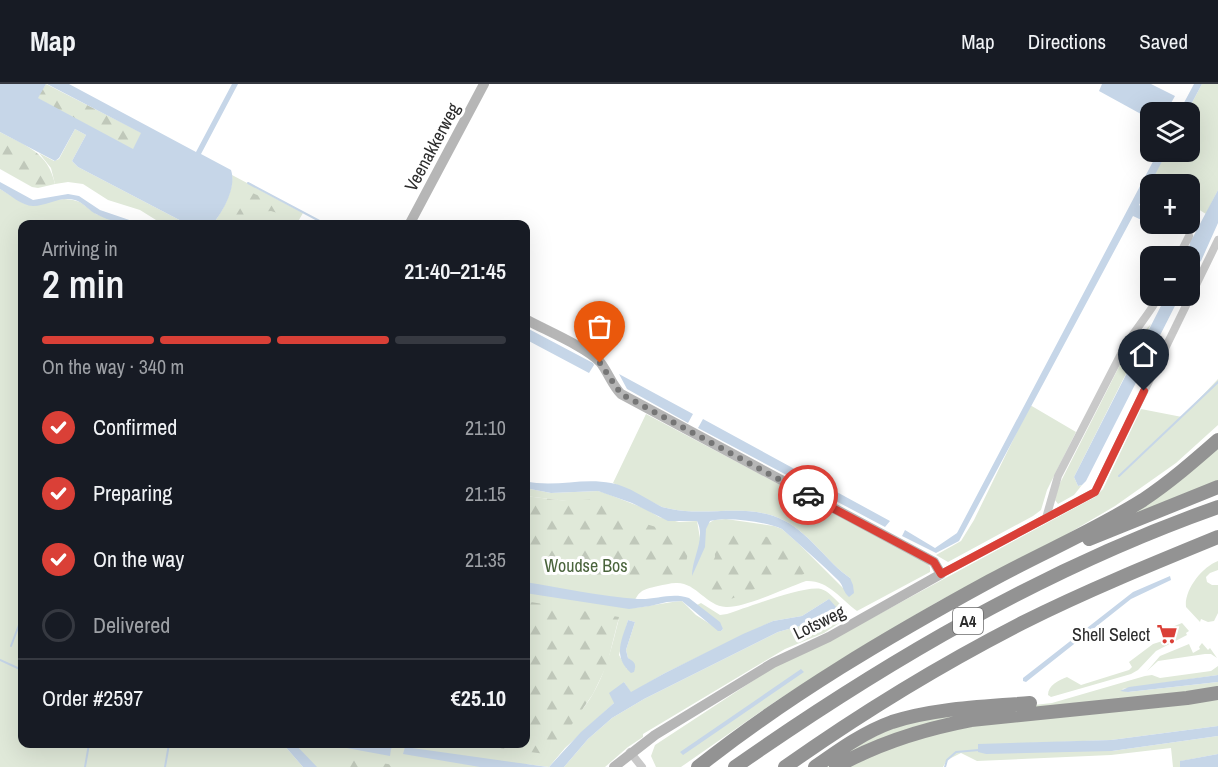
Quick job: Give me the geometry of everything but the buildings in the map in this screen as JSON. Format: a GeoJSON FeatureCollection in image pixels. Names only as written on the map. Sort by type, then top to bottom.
{"type":"FeatureCollection","features":[{"type":"Feature","properties":{"kind":"highway","name":"A4"},"geometry":{"type":"LineString","coordinates":[[698,767],[754,725],[917,621],[1142,500],[1162,487],[1218,440]]}},
{"type":"Feature","properties":{"kind":"highway","name":"A4"},"geometry":{"type":"LineString","coordinates":[[993,579],[1180,500],[1218,487]]}},
{"type":"Feature","properties":{"kind":"highway","name":"A4"},"geometry":{"type":"LineString","coordinates":[[735,767],[891,663],[1008,599],[1109,550],[1218,507]]}},
{"type":"Feature","properties":{"kind":"highway","name":"A4"},"geometry":{"type":"LineString","coordinates":[[785,767],[826,738],[908,687],[1022,624],[1122,576],[1218,537]]}},
{"type":"Feature","properties":{"kind":"highway"},"geometry":{"type":"LineString","coordinates":[[836,767],[897,739],[936,727],[971,720],[1218,693]]}},
{"type":"Feature","properties":{"kind":"highway"},"geometry":{"type":"LineString","coordinates":[[816,767],[842,748],[890,723],[917,715],[1030,703]]}},
{"type":"Feature","properties":{"kind":"street","name":"Veenakkerweg"},"geometry":{"type":"LineString","coordinates":[[412,220],[484,84]]}},
{"type":"Feature","properties":{"kind":"street"},"geometry":{"type":"LineString","coordinates":[[1184,246],[1189,236]]}},
{"type":"Feature","properties":{"kind":"street","name":"Lotsweg"},"geometry":{"type":"LineString","coordinates":[[614,767],[630,752],[655,735],[773,663],[829,637],[1095,492],[1218,240]]}},
{"type":"Feature","properties":{"kind":"street"},"geometry":{"type":"LineString","coordinates":[[1046,518],[1058,476],[1134,331],[1154,306]]}},
{"type":"Feature","properties":{"kind":"street"},"geometry":{"type":"LineString","coordinates":[[530,322],[590,354],[600,363],[621,394],[934,562],[941,574]]}},
{"type":"Feature","properties":{"kind":"street"},"geometry":{"type":"LineString","coordinates":[[630,752],[642,767]]}},
{"type":"Feature","properties":{"kind":"green space"},"geometry":{"type":"Polygon","coordinates":[[[46,84],[142,133],[133,150],[37,98],[46,84]]]}},
{"type":"Feature","properties":{"kind":"green space"},"geometry":{"type":"Polygon","coordinates":[[[1202,84],[1218,84],[1218,190],[1206,214],[1200,210],[1200,174],[1155,174],[1161,162],[1200,162],[1200,102],[1192,102],[1202,84]]]}},
{"type":"Feature","properties":{"kind":"green space"},"geometry":{"type":"Polygon","coordinates":[[[75,129],[86,135],[72,161],[78,167],[179,220],[156,220],[140,210],[108,200],[83,184],[68,182],[55,184],[51,168],[39,153],[54,161],[59,159],[75,129]]]}},
{"type":"Feature","properties":{"kind":"green space"},"geometry":{"type":"Polygon","coordinates":[[[0,132],[35,151],[47,164],[55,184],[32,187],[0,169],[0,132]]]}},
{"type":"Feature","properties":{"kind":"green space"},"geometry":{"type":"Polygon","coordinates":[[[232,175],[303,213],[299,220],[216,220],[227,201],[232,175]]]}},
{"type":"Feature","properties":{"kind":"green space"},"geometry":{"type":"Polygon","coordinates":[[[0,189],[25,204],[73,200],[80,202],[96,214],[112,220],[18,220],[18,748],[286,748],[303,767],[0,767],[0,189]]]}},
{"type":"Feature","properties":{"kind":"green space"},"geometry":{"type":"Polygon","coordinates":[[[250,192],[272,201],[287,216],[271,211],[258,212],[258,220],[233,220],[250,192]]]}},
{"type":"Feature","properties":{"kind":"green space"},"geometry":{"type":"Polygon","coordinates":[[[1151,324],[1074,477],[1078,486],[1082,485],[1074,495],[1058,504],[1055,500],[1058,487],[1125,355],[1151,324]]]}},
{"type":"Feature","properties":{"kind":"green space"},"geometry":{"type":"Polygon","coordinates":[[[1218,379],[1218,425],[1176,463],[1115,506],[1047,546],[939,601],[856,650],[776,701],[681,767],[656,767],[651,756],[655,745],[777,665],[822,645],[1095,497],[1103,489],[1141,409],[1182,417],[1218,379]]]}},
{"type":"Feature","properties":{"kind":"green space"},"geometry":{"type":"Polygon","coordinates":[[[1030,405],[1076,432],[1047,490],[1041,510],[948,562],[936,555],[961,541],[974,520],[1030,405]]]}},
{"type":"Feature","properties":{"kind":"green space","name":"Woudse Bos"},"geometry":{"type":"Polygon","coordinates":[[[646,414],[926,562],[930,567],[930,572],[857,611],[828,587],[806,581],[754,601],[726,607],[713,603],[683,584],[669,584],[644,590],[638,595],[631,608],[682,601],[696,615],[721,631],[723,629],[697,605],[701,603],[720,615],[802,590],[821,589],[846,610],[847,618],[824,633],[785,649],[643,734],[643,737],[605,767],[564,767],[588,739],[612,718],[644,699],[778,632],[810,623],[829,599],[802,616],[773,621],[665,673],[631,693],[624,682],[614,703],[565,748],[549,767],[525,764],[522,767],[315,767],[298,748],[530,748],[530,499],[567,501],[530,497],[530,489],[551,493],[598,491],[605,493],[646,509],[659,517],[679,522],[697,521],[700,538],[707,524],[714,520],[726,519],[774,526],[782,529],[799,544],[843,588],[850,578],[802,533],[772,515],[743,511],[685,511],[662,507],[613,483],[646,414]],[[619,618],[582,710],[596,689],[609,655],[619,618]],[[628,620],[619,655],[627,669],[635,669],[626,650],[635,622],[628,620]]]}},
{"type":"Feature","properties":{"kind":"green space"},"geometry":{"type":"Polygon","coordinates":[[[1218,443],[1218,483],[1120,521],[1218,443]]]}},
{"type":"Feature","properties":{"kind":"green space","name":"Woudse Bos"},"geometry":{"type":"Polygon","coordinates":[[[530,497],[567,501],[598,499],[611,504],[636,521],[666,530],[688,532],[687,559],[680,573],[669,578],[652,580],[606,576],[530,564],[530,497]]]}},
{"type":"Feature","properties":{"kind":"green space"},"geometry":{"type":"Polygon","coordinates":[[[728,531],[757,533],[772,539],[809,571],[802,575],[771,582],[731,599],[715,596],[708,592],[703,583],[715,557],[714,535],[728,531]]]}},
{"type":"Feature","properties":{"kind":"green space"},"geometry":{"type":"Polygon","coordinates":[[[1218,561],[1218,570],[1206,577],[1207,582],[1218,585],[1218,613],[1214,621],[1208,622],[1201,619],[1200,622],[1186,607],[1188,593],[1200,574],[1218,561]]]}},
{"type":"Feature","properties":{"kind":"green space"},"geometry":{"type":"Polygon","coordinates":[[[530,602],[619,617],[607,665],[593,694],[559,743],[546,754],[499,748],[530,748],[530,602]]]}},
{"type":"Feature","properties":{"kind":"green space"},"geometry":{"type":"Polygon","coordinates":[[[1182,623],[1189,631],[1187,635],[1156,651],[1131,674],[1051,697],[1048,695],[1048,691],[1057,681],[1067,677],[1081,685],[1129,670],[1132,667],[1129,662],[1153,644],[1175,637],[1172,627],[1182,623]]]}},
{"type":"Feature","properties":{"kind":"green space"},"geometry":{"type":"Polygon","coordinates":[[[1202,643],[1208,650],[1210,648],[1217,658],[1211,654],[1205,654],[1158,661],[1147,671],[1160,656],[1189,644],[1193,653],[1200,649],[1202,643]]]}},
{"type":"Feature","properties":{"kind":"green space"},"geometry":{"type":"Polygon","coordinates":[[[1218,666],[1218,675],[1122,689],[1128,692],[1218,682],[1218,689],[1032,711],[872,745],[826,766],[860,744],[910,719],[1052,703],[1145,676],[1152,675],[1160,678],[1211,671],[1218,666]]]}},
{"type":"Feature","properties":{"kind":"green space"},"geometry":{"type":"Polygon","coordinates":[[[1218,697],[1218,726],[1111,740],[978,745],[1112,751],[1218,736],[1218,754],[1181,761],[1180,767],[1173,767],[1171,748],[1111,755],[977,761],[961,753],[947,760],[943,767],[843,767],[900,739],[955,726],[1218,697]]]}},
{"type":"Feature","properties":{"kind":"green space"},"geometry":{"type":"Polygon","coordinates":[[[322,755],[341,756],[405,767],[329,767],[322,755]]]}},
{"type":"Feature","properties":{"kind":"water"},"geometry":{"type":"Polygon","coordinates":[[[0,84],[46,84],[38,98],[133,149],[141,133],[47,84],[69,84],[196,152],[232,84],[238,84],[201,154],[231,170],[231,191],[215,220],[179,220],[78,167],[72,161],[86,135],[75,129],[59,158],[55,161],[0,132],[0,84]]]}},
{"type":"Feature","properties":{"kind":"water"},"geometry":{"type":"Polygon","coordinates":[[[1102,84],[1151,84],[1175,96],[1172,102],[1140,102],[1140,114],[1099,91],[1102,84]]]}},
{"type":"Feature","properties":{"kind":"water"},"geometry":{"type":"Polygon","coordinates":[[[1194,84],[1202,84],[1192,102],[1184,102],[1194,84]]]}},
{"type":"Feature","properties":{"kind":"water"},"geometry":{"type":"Polygon","coordinates":[[[1153,162],[1162,162],[1155,174],[1146,174],[1153,162]]]}},
{"type":"Feature","properties":{"kind":"water"},"geometry":{"type":"Polygon","coordinates":[[[0,182],[33,200],[68,194],[79,196],[100,210],[129,220],[106,219],[83,204],[69,199],[33,206],[20,202],[0,189],[0,182]]]}},
{"type":"Feature","properties":{"kind":"water"},"geometry":{"type":"Polygon","coordinates":[[[1140,186],[1140,219],[1133,216],[959,541],[936,553],[902,536],[905,530],[935,548],[957,533],[1140,186]]]}},
{"type":"Feature","properties":{"kind":"water"},"geometry":{"type":"Polygon","coordinates":[[[1218,190],[1218,223],[1200,262],[1200,246],[1189,246],[1189,241],[1195,234],[1200,234],[1200,224],[1218,190]]]}},
{"type":"Feature","properties":{"kind":"water"},"geometry":{"type":"Polygon","coordinates":[[[1161,306],[1175,306],[1086,481],[1078,486],[1074,477],[1161,306]]]}},
{"type":"Feature","properties":{"kind":"water"},"geometry":{"type":"Polygon","coordinates":[[[530,330],[593,363],[589,373],[530,342],[530,330]]]}},
{"type":"Feature","properties":{"kind":"water"},"geometry":{"type":"Polygon","coordinates":[[[619,374],[693,414],[688,423],[627,389],[619,374]]]}},
{"type":"Feature","properties":{"kind":"water"},"geometry":{"type":"Polygon","coordinates":[[[703,419],[890,521],[885,527],[698,428],[703,419]]]}},
{"type":"Feature","properties":{"kind":"water"},"geometry":{"type":"Polygon","coordinates":[[[600,481],[624,487],[662,507],[671,509],[699,512],[743,511],[772,515],[794,527],[850,578],[854,593],[849,597],[832,574],[782,529],[775,526],[736,519],[710,521],[706,529],[705,547],[692,576],[700,535],[697,521],[668,521],[632,503],[598,491],[551,493],[530,489],[530,482],[600,481]]]}},
{"type":"Feature","properties":{"kind":"water"},"geometry":{"type":"Polygon","coordinates":[[[1170,576],[1171,580],[1131,599],[1026,682],[1023,681],[1023,678],[1133,592],[1170,576]]]}},
{"type":"Feature","properties":{"kind":"water"},"geometry":{"type":"Polygon","coordinates":[[[530,583],[638,599],[682,596],[689,598],[720,622],[723,629],[718,631],[682,601],[629,609],[530,594],[530,583]]]}},
{"type":"Feature","properties":{"kind":"water"},"geometry":{"type":"Polygon","coordinates":[[[829,599],[837,608],[810,623],[778,632],[644,699],[612,718],[588,739],[564,767],[549,767],[581,732],[614,703],[609,693],[624,682],[631,692],[743,634],[773,621],[802,616],[829,599]]]}},
{"type":"Feature","properties":{"kind":"water"},"geometry":{"type":"Polygon","coordinates":[[[628,620],[635,622],[626,650],[628,658],[635,665],[634,672],[631,673],[625,667],[620,654],[621,641],[628,620]]]}},
{"type":"Feature","properties":{"kind":"water"},"geometry":{"type":"Polygon","coordinates":[[[801,669],[804,672],[683,755],[680,752],[801,669]]]}},
{"type":"Feature","properties":{"kind":"water"},"geometry":{"type":"Polygon","coordinates":[[[1218,675],[1218,682],[1120,691],[1129,687],[1218,675]]]}},
{"type":"Feature","properties":{"kind":"water"},"geometry":{"type":"Polygon","coordinates":[[[1218,726],[1218,736],[1112,751],[986,754],[978,752],[978,744],[1111,740],[1218,726]]]}},
{"type":"Feature","properties":{"kind":"water"},"geometry":{"type":"Polygon","coordinates":[[[286,748],[299,748],[317,767],[303,767],[286,748]]]}},
{"type":"Feature","properties":{"kind":"water"},"geometry":{"type":"Polygon","coordinates":[[[347,748],[392,748],[390,756],[347,748]]]}},
{"type":"Feature","properties":{"kind":"water"},"geometry":{"type":"Polygon","coordinates":[[[405,748],[412,748],[548,767],[480,767],[403,754],[405,748]]]}},
{"type":"Feature","properties":{"kind":"water"},"geometry":{"type":"Polygon","coordinates":[[[1218,754],[1218,767],[1180,767],[1180,761],[1218,754]]]}},
{"type":"Feature","properties":{"kind":"waterway"},"geometry":{"type":"LineString","coordinates":[[248,183],[318,220]]}},
{"type":"Feature","properties":{"kind":"waterway"},"geometry":{"type":"LineString","coordinates":[[1119,476],[1218,382]]}},
{"type":"Feature","properties":{"kind":"waterway"},"geometry":{"type":"LineString","coordinates":[[11,646],[18,628]]}},
{"type":"Feature","properties":{"kind":"waterway"},"geometry":{"type":"LineString","coordinates":[[0,660],[18,668]]}},
{"type":"Feature","properties":{"kind":"waterway"},"geometry":{"type":"LineString","coordinates":[[85,767],[88,748]]}},
{"type":"Feature","properties":{"kind":"waterway"},"geometry":{"type":"LineString","coordinates":[[165,767],[168,748]]}},
{"type":"Feature","properties":{"kind":"waterway"},"geometry":{"type":"LineString","coordinates":[[945,767],[947,760],[956,752],[979,750]]}},
{"type":"Feature","properties":{"kind":"way so far"},"geometry":{"type":"LineString","coordinates":[[600,363],[621,394],[808,495]]}},
{"type":"Feature","properties":{"kind":"place","name":"Shell Select"},"geometry":{"type":"Point","coordinates":[1167,634]}},
{"type":"Feature","properties":{"kind":"route"},"geometry":{"type":"LineString","coordinates":[[808,495],[934,562],[941,574],[1095,492],[1144,391]]}}]}
